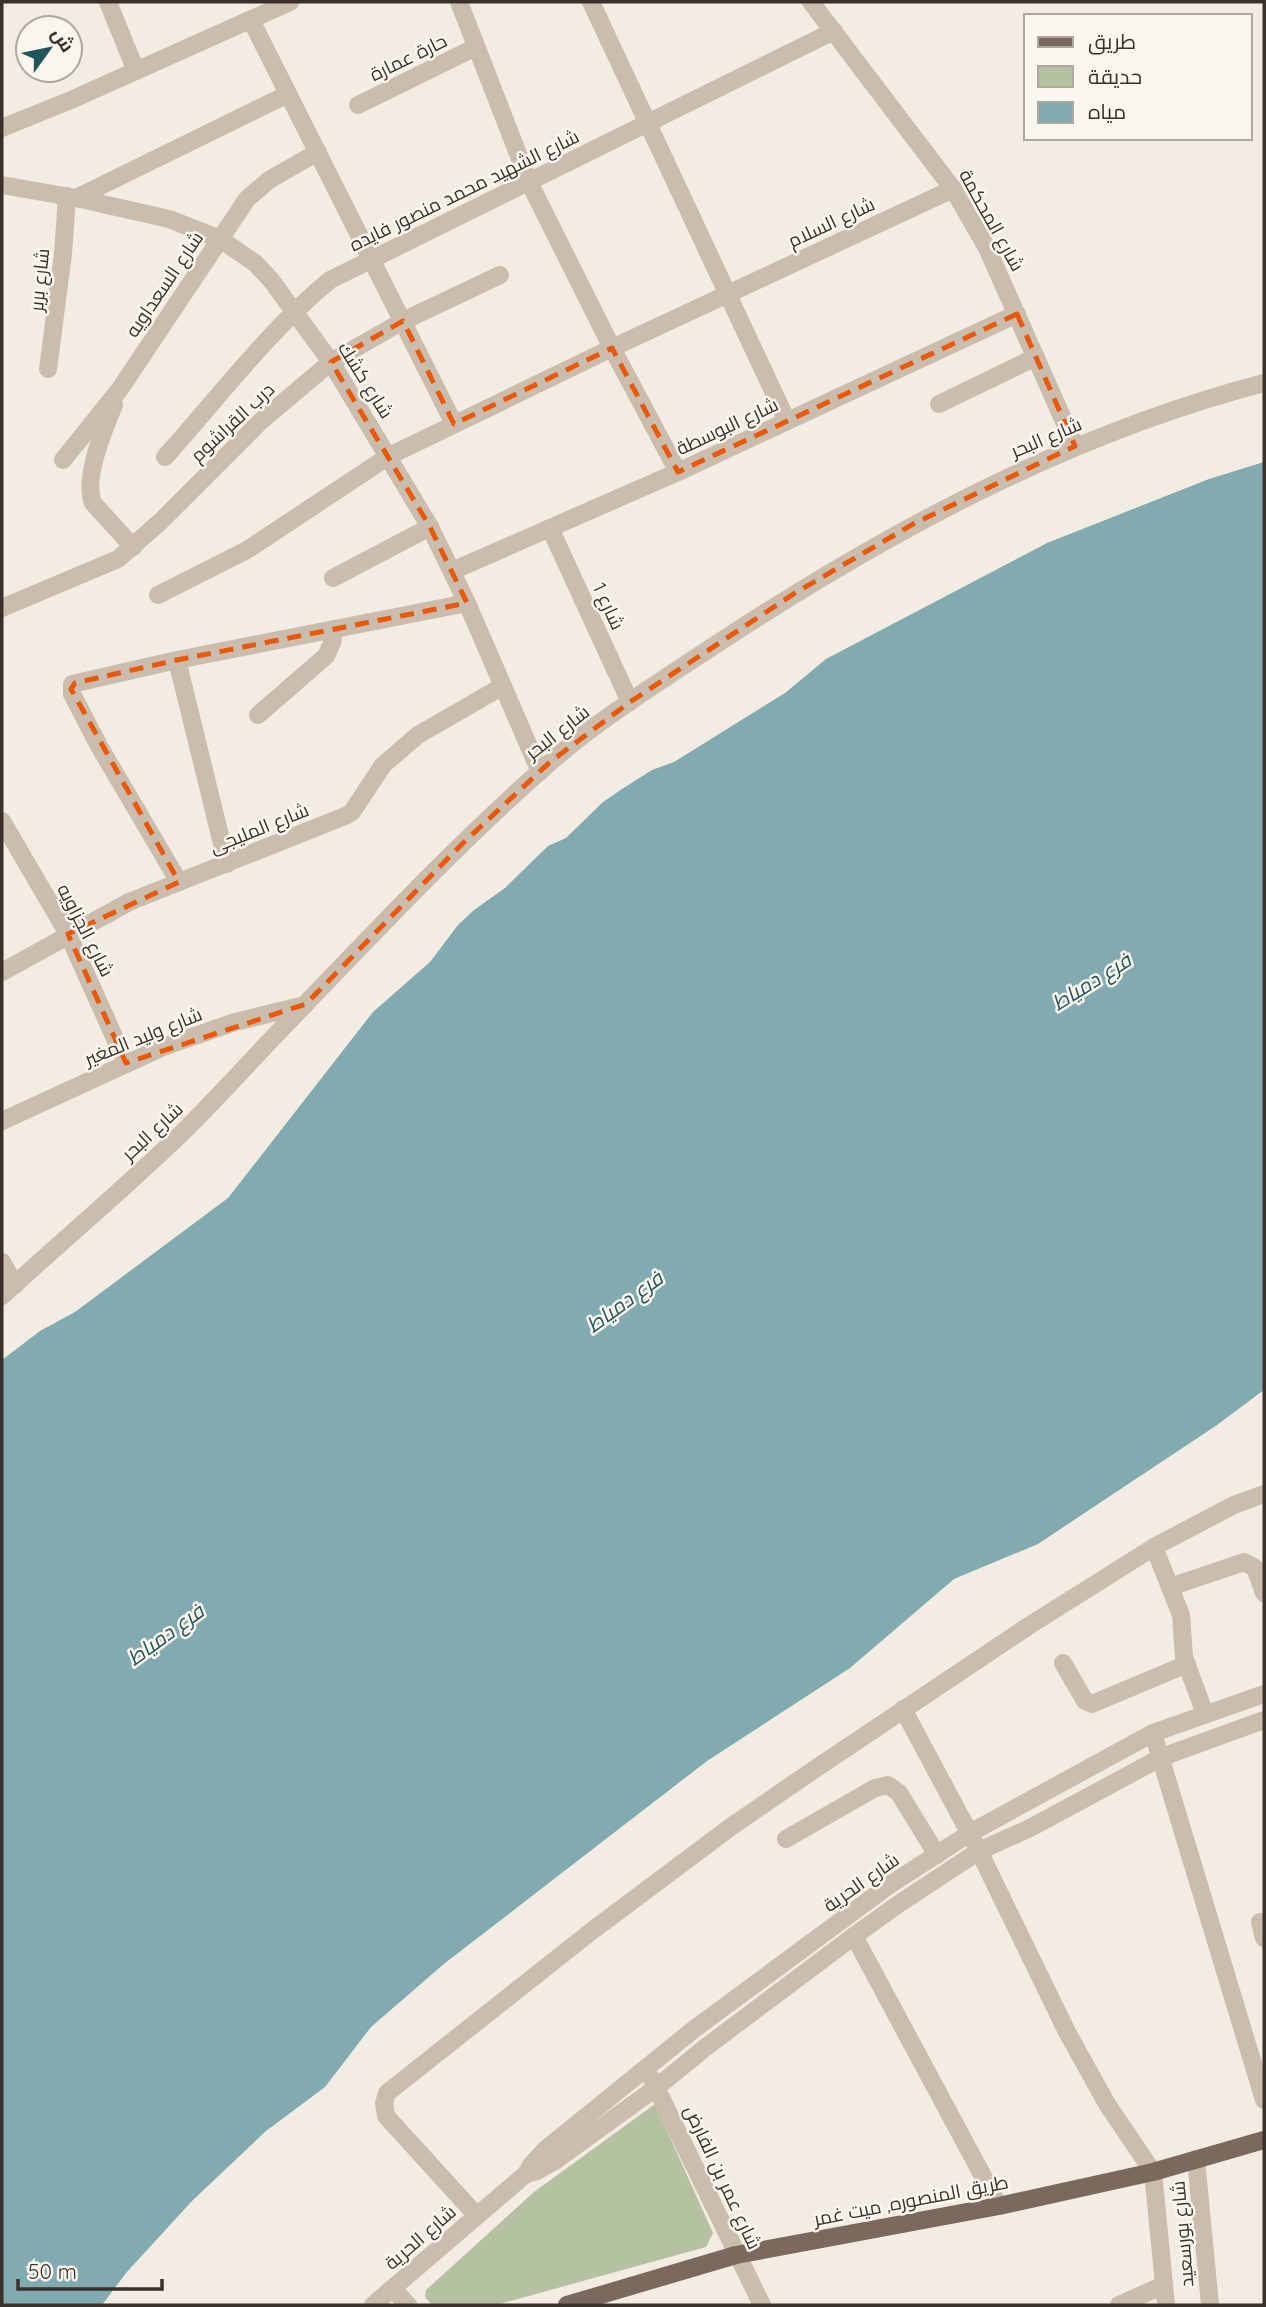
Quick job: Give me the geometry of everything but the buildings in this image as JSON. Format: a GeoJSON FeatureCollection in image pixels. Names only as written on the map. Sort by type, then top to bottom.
{"type":"FeatureCollection","features":[{"type":"Feature","properties":{"kind":"main road","name":"طريق المنصوره, ميت غمر"},"geometry":{"type":"LineString","coordinates":[[567,2305],[736,2255],[999,2206],[1153,2172],[1264,2140]]}},
{"type":"Feature","properties":{"kind":"street"},"geometry":{"type":"LineString","coordinates":[[107,2],[136,71]]}},
{"type":"Feature","properties":{"kind":"street"},"geometry":{"type":"LineString","coordinates":[[2,128],[290,2]]}},
{"type":"Feature","properties":{"kind":"street"},"geometry":{"type":"LineString","coordinates":[[459,2],[529,182],[678,472]]}},
{"type":"Feature","properties":{"kind":"street"},"geometry":{"type":"LineString","coordinates":[[591,2],[787,422]]}},
{"type":"Feature","properties":{"kind":"street","name":"شارع المحكمة"},"geometry":{"type":"LineString","coordinates":[[811,2],[953,189],[987,248],[1075,446]]}},
{"type":"Feature","properties":{"kind":"street"},"geometry":{"type":"LineString","coordinates":[[251,20],[454,424]]}},
{"type":"Feature","properties":{"kind":"street","name":"شارع الشهيد محمد منصور فايده"},"geometry":{"type":"LineString","coordinates":[[166,457],[295,312],[330,280],[834,31]]}},
{"type":"Feature","properties":{"kind":"street","name":"حارة عمارة"},"geometry":{"type":"LineString","coordinates":[[358,106],[476,47]]}},
{"type":"Feature","properties":{"kind":"street"},"geometry":{"type":"LineString","coordinates":[[72,197],[288,94]]}},
{"type":"Feature","properties":{"kind":"street","name":"شارع السعداويه"},"geometry":{"type":"LineString","coordinates":[[63,460],[120,389],[247,199],[269,180],[318,152]]}},
{"type":"Feature","properties":{"kind":"street","name":"شارع كشك"},"geometry":{"type":"LineString","coordinates":[[2,185],[72,197],[169,219],[220,239],[255,263],[271,280],[331,362],[430,527],[467,603],[540,772]]}},
{"type":"Feature","properties":{"kind":"street","name":"شارع السلام"},"geometry":{"type":"LineString","coordinates":[[158,594],[247,550],[389,456],[612,348],[953,189]]}},
{"type":"Feature","properties":{"kind":"street","name":"شارع بربر"},"geometry":{"type":"LineString","coordinates":[[48,369],[72,197]]}},
{"type":"Feature","properties":{"kind":"street","name":"درب القراشوم"},"geometry":{"type":"LineString","coordinates":[[2,608],[118,559],[260,422],[331,362],[403,321],[500,275]]}},
{"type":"Feature","properties":{"kind":"street","name":"شارع البوسطة"},"geometry":{"type":"LineString","coordinates":[[452,571],[678,472],[1017,314]]}},
{"type":"Feature","properties":{"kind":"street"},"geometry":{"type":"LineString","coordinates":[[939,404],[1036,356]]}},
{"type":"Feature","properties":{"kind":"street","name":"شارع البحر"},"geometry":{"type":"LineString","coordinates":[[8,1290],[184,1132],[462,844],[540,772],[630,702],[795,593],[915,523],[1024,468],[1154,416],[1264,383]]}},
{"type":"Feature","properties":{"kind":"street"},"geometry":{"type":"LineString","coordinates":[[120,389],[102,436],[92,472],[90,496],[93,503],[132,547]]}},
{"type":"Feature","properties":{"kind":"street"},"geometry":{"type":"LineString","coordinates":[[333,578],[430,527]]}},
{"type":"Feature","properties":{"kind":"street","name":"شارع 1"},"geometry":{"type":"LineString","coordinates":[[550,528],[630,702]]}},
{"type":"Feature","properties":{"kind":"street"},"geometry":{"type":"LineString","coordinates":[[179,882],[99,746],[71,689],[75,683],[177,660],[467,603]]}},
{"type":"Feature","properties":{"kind":"street"},"geometry":{"type":"LineString","coordinates":[[258,715],[326,656],[334,629]]}},
{"type":"Feature","properties":{"kind":"street"},"geometry":{"type":"LineString","coordinates":[[177,660],[227,864]]}},
{"type":"Feature","properties":{"kind":"street","name":"شارع المليجى"},"geometry":{"type":"LineString","coordinates":[[2,972],[129,902],[345,816],[352,812],[383,765],[418,735],[503,686]]}},
{"type":"Feature","properties":{"kind":"street","name":"شارع الجزاويه"},"geometry":{"type":"LineString","coordinates":[[2,821],[68,934],[126,1063]]}},
{"type":"Feature","properties":{"kind":"street","name":"شارع وليد المغير"},"geometry":{"type":"LineString","coordinates":[[2,1121],[163,1047],[235,1023],[306,1004]]}},
{"type":"Feature","properties":{"kind":"street"},"geometry":{"type":"LineString","coordinates":[[2,1262],[8,1290]]}},
{"type":"Feature","properties":{"kind":"street"},"geometry":{"type":"LineString","coordinates":[[477,2216],[386,2116],[384,2103],[387,2092],[593,1930],[732,1826],[903,1709],[1154,1547],[1234,1505],[1264,1494]]}},
{"type":"Feature","properties":{"kind":"street"},"geometry":{"type":"LineString","coordinates":[[1154,1547],[1181,1615],[1183,1651],[1205,1714]]}},
{"type":"Feature","properties":{"kind":"street"},"geometry":{"type":"LineString","coordinates":[[1170,1587],[1244,1562],[1255,1569],[1264,1593]]}},
{"type":"Feature","properties":{"kind":"street"},"geometry":{"type":"LineString","coordinates":[[1063,1663],[1085,1701],[1092,1704],[1187,1664]]}},
{"type":"Feature","properties":{"kind":"street","name":"شارع الحرية"},"geometry":{"type":"LineString","coordinates":[[373,2305],[526,2174],[545,2149],[704,2022],[888,1886],[970,1833],[1153,1733],[1264,1694]]}},
{"type":"Feature","properties":{"kind":"street"},"geometry":{"type":"LineString","coordinates":[[903,1709],[970,1833],[1068,2032],[1107,2104],[1153,2172]]}},
{"type":"Feature","properties":{"kind":"street","name":"شارع الحرية"},"geometry":{"type":"LineString","coordinates":[[526,2174],[555,2161],[657,2087],[854,1936],[979,1851],[1030,1828],[1162,1757],[1264,1720]]}},
{"type":"Feature","properties":{"kind":"street"},"geometry":{"type":"LineString","coordinates":[[1153,1733],[1264,2100]]}},
{"type":"Feature","properties":{"kind":"street"},"geometry":{"type":"LineString","coordinates":[[786,1839],[874,1787],[888,1785],[899,1793],[937,1854]]}},
{"type":"Feature","properties":{"kind":"street"},"geometry":{"type":"LineString","coordinates":[[1018,1807],[1030,1828]]}},
{"type":"Feature","properties":{"kind":"street"},"geometry":{"type":"LineString","coordinates":[[888,1886],[900,1903]]}},
{"type":"Feature","properties":{"kind":"street"},"geometry":{"type":"LineString","coordinates":[[854,1936],[999,2206]]}},
{"type":"Feature","properties":{"kind":"street","name":"شارع عمر بن الفارض"},"geometry":{"type":"LineString","coordinates":[[646,2068],[762,2305]]}},
{"type":"Feature","properties":{"kind":"street","name":"شارع بورسعيد"},"geometry":{"type":"LineString","coordinates":[[1196,2159],[1210,2305]]}},
{"type":"Feature","properties":{"kind":"street","name":"شارع بورسعيد"},"geometry":{"type":"LineString","coordinates":[[1153,2172],[1166,2305]]}},
{"type":"Feature","properties":{"kind":"street"},"geometry":{"type":"LineString","coordinates":[[1119,2305],[1164,2285]]}},
{"type":"Feature","properties":{"kind":"street"},"geometry":{"type":"LineString","coordinates":[[393,2289],[408,2305]]}},
{"type":"Feature","properties":{"kind":"highlighted area"},"geometry":{"type":"Polygon","coordinates":[[[1017,314],[1075,446],[915,523],[795,593],[630,702],[550,762],[462,844],[306,1004],[126,1063],[68,934],[179,882],[71,689],[75,683],[177,660],[467,603],[430,527],[331,362],[403,321],[454,424],[612,348],[678,472],[1017,314]]]}},
{"type":"Feature","properties":{"kind":"green space"},"geometry":{"type":"Polygon","coordinates":[[[655,2104],[713,2233],[706,2247],[496,2305],[432,2305],[425,2297],[426,2290],[534,2192],[655,2104]]]}},
{"type":"Feature","properties":{"kind":"water","name":"فرع دمياط"},"geometry":{"type":"Polygon","coordinates":[[[1264,462],[1264,1390],[1217,1425],[1038,1544],[954,1579],[850,1668],[707,1761],[445,1963],[371,2027],[325,2087],[266,2131],[192,2201],[126,2273],[102,2305],[2,2305],[2,1360],[40,1331],[75,1312],[228,1198],[373,1012],[430,962],[458,925],[474,910],[505,888],[548,846],[566,838],[603,802],[652,770],[674,762],[785,693],[826,659],[1047,543],[1209,479],[1264,462]]]}}]}
